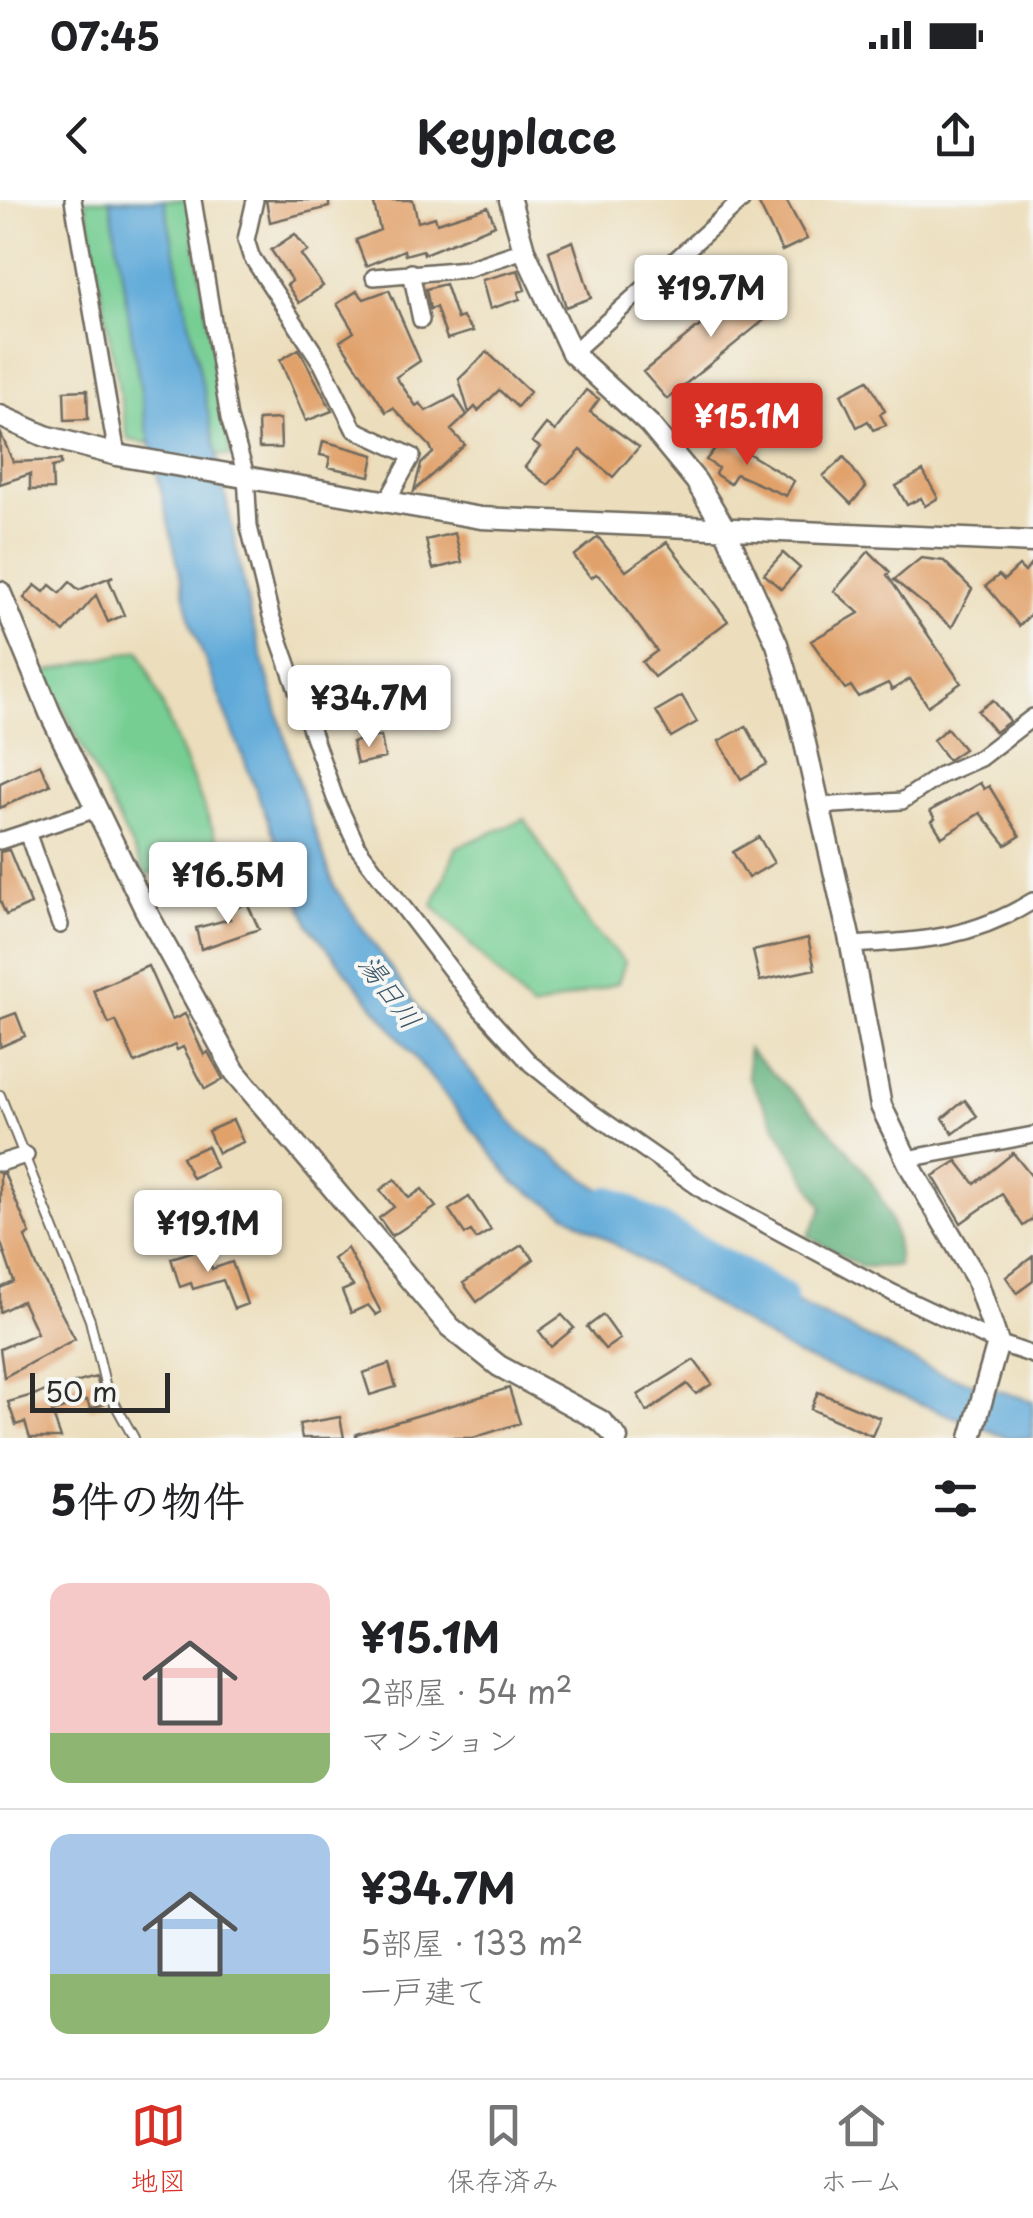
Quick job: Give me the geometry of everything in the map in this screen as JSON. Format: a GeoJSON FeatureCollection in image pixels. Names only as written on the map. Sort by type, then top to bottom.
{"type":"FeatureCollection","features":[{"type":"Feature","properties":{"kind":"street"},"geometry":{"type":"LineString","coordinates":[[73,200],[124,456]]}},
{"type":"Feature","properties":{"kind":"street"},"geometry":{"type":"LineString","coordinates":[[193,200],[228,418],[246,475],[249,527],[271,616],[334,798],[358,848],[479,1006],[532,1064],[606,1123],[707,1193],[892,1293],[998,1343],[1033,1355]]}},
{"type":"Feature","properties":{"kind":"street"},"geometry":{"type":"LineString","coordinates":[[255,200],[246,240],[251,256],[322,364],[354,429],[412,456],[387,501]]}},
{"type":"Feature","properties":{"kind":"street"},"geometry":{"type":"LineString","coordinates":[[510,200],[524,250],[572,353],[649,424],[696,481],[724,527],[776,644],[799,717],[851,945],[881,1106],[907,1160],[976,1278],[998,1343],[973,1436]]}},
{"type":"Feature","properties":{"kind":"street"},"geometry":{"type":"LineString","coordinates":[[572,353],[742,200]]}},
{"type":"Feature","properties":{"kind":"street"},"geometry":{"type":"LineString","coordinates":[[374,277],[466,270],[524,250]]}},
{"type":"Feature","properties":{"kind":"street"},"geometry":{"type":"LineString","coordinates":[[411,272],[422,320]]}},
{"type":"Feature","properties":{"kind":"street"},"geometry":{"type":"LineString","coordinates":[[0,416],[45,436],[124,456],[481,518],[1033,542]]}},
{"type":"Feature","properties":{"kind":"street"},"geometry":{"type":"LineString","coordinates":[[0,592],[50,713],[96,808],[194,1002],[235,1072],[450,1327],[498,1366],[601,1421],[617,1438]]}},
{"type":"Feature","properties":{"kind":"street"},"geometry":{"type":"LineString","coordinates":[[818,806],[902,801],[941,775],[980,758],[1033,717]]}},
{"type":"Feature","properties":{"kind":"street"},"geometry":{"type":"LineString","coordinates":[[0,841],[96,808]]}},
{"type":"Feature","properties":{"kind":"street"},"geometry":{"type":"LineString","coordinates":[[26,832],[60,925]]}},
{"type":"Feature","properties":{"kind":"street"},"geometry":{"type":"LineString","coordinates":[[851,945],[941,940],[998,922],[1033,901]]}},
{"type":"Feature","properties":{"kind":"street"},"geometry":{"type":"LineString","coordinates":[[907,1160],[1033,1135]]}},
{"type":"Feature","properties":{"kind":"street"},"geometry":{"type":"LineString","coordinates":[[0,1163],[26,1154]]}},
{"type":"Feature","properties":{"kind":"lane"},"geometry":{"type":"LineString","coordinates":[[0,1094],[90,1320],[106,1388],[134,1438]]}},
{"type":"Feature","properties":{"kind":"green space"},"geometry":{"type":"Polygon","coordinates":[[[85,200],[188,200],[231,457],[128,440],[85,200]]]}},
{"type":"Feature","properties":{"kind":"green space"},"geometry":{"type":"Polygon","coordinates":[[[140,650],[218,842],[146,875],[45,672],[140,650]]]}},
{"type":"Feature","properties":{"kind":"green space"},"geometry":{"type":"Polygon","coordinates":[[[525,819],[590,926],[625,962],[618,983],[532,1009],[433,905],[457,847],[525,819]]]}},
{"type":"Feature","properties":{"kind":"green space"},"geometry":{"type":"Polygon","coordinates":[[[748,1049],[821,1120],[867,1175],[884,1204],[895,1235],[898,1266],[861,1267],[808,1236],[823,1208],[748,1077],[748,1049]]]}},
{"type":"Feature","properties":{"kind":"water"},"geometry":{"type":"Polygon","coordinates":[[[110,200],[164,200],[250,614],[298,783],[335,888],[421,1012],[521,1133],[675,1242],[939,1373],[1033,1401],[1033,1438],[1008,1438],[796,1355],[515,1183],[309,925],[192,627],[146,424],[110,200]]]}},
{"type":"Feature","properties":{"kind":"building"},"geometry":{"type":"Polygon","coordinates":[[[266,200],[329,200],[329,207],[270,222],[266,200]]]}},
{"type":"Feature","properties":{"kind":"building"},"geometry":{"type":"Polygon","coordinates":[[[373,200],[413,200],[418,222],[435,217],[437,223],[488,207],[495,225],[424,254],[423,250],[405,255],[404,250],[366,266],[356,240],[380,230],[373,200]]]}},
{"type":"Feature","properties":{"kind":"building"},"geometry":{"type":"Polygon","coordinates":[[[757,200],[786,200],[807,239],[782,251],[757,200]]]}},
{"type":"Feature","properties":{"kind":"building"},"geometry":{"type":"Polygon","coordinates":[[[295,234],[308,251],[301,255],[323,286],[299,303],[287,285],[292,281],[271,250],[295,234]]]}},
{"type":"Feature","properties":{"kind":"building"},"geometry":{"type":"Polygon","coordinates":[[[573,241],[591,298],[566,307],[549,251],[573,241]]]}},
{"type":"Feature","properties":{"kind":"building"},"geometry":{"type":"Polygon","coordinates":[[[518,270],[525,290],[518,292],[520,299],[490,309],[482,280],[518,270]]]}},
{"type":"Feature","properties":{"kind":"building"},"geometry":{"type":"Polygon","coordinates":[[[754,282],[779,308],[667,399],[643,372],[754,282]]]}},
{"type":"Feature","properties":{"kind":"building"},"geometry":{"type":"Polygon","coordinates":[[[445,284],[457,319],[462,317],[473,331],[447,339],[436,307],[430,309],[426,289],[445,284]]]}},
{"type":"Feature","properties":{"kind":"building"},"geometry":{"type":"Polygon","coordinates":[[[389,290],[420,361],[396,377],[416,406],[420,403],[426,411],[455,396],[467,415],[451,430],[465,445],[414,491],[421,464],[433,453],[430,446],[393,408],[386,412],[340,341],[354,332],[337,304],[357,291],[364,299],[389,290]]]}},
{"type":"Feature","properties":{"kind":"building"},"geometry":{"type":"Polygon","coordinates":[[[299,349],[332,411],[306,421],[280,360],[299,349]]]}},
{"type":"Feature","properties":{"kind":"building"},"geometry":{"type":"Polygon","coordinates":[[[487,352],[530,392],[517,407],[499,390],[478,411],[475,407],[469,413],[459,379],[487,352]]]}},
{"type":"Feature","properties":{"kind":"building"},"geometry":{"type":"Polygon","coordinates":[[[868,380],[885,411],[880,414],[886,425],[873,430],[868,421],[857,427],[841,394],[868,380]]]}},
{"type":"Feature","properties":{"kind":"building"},"geometry":{"type":"Polygon","coordinates":[[[87,390],[88,419],[65,420],[64,391],[87,390]]]}},
{"type":"Feature","properties":{"kind":"building"},"geometry":{"type":"Polygon","coordinates":[[[586,390],[599,399],[590,412],[639,447],[613,477],[581,450],[548,485],[525,467],[540,447],[532,442],[546,424],[555,431],[586,390]]]}},
{"type":"Feature","properties":{"kind":"building"},"geometry":{"type":"Polygon","coordinates":[[[280,419],[281,448],[259,448],[258,420],[280,419]]]}},
{"type":"Feature","properties":{"kind":"building"},"geometry":{"type":"Polygon","coordinates":[[[0,432],[13,462],[61,460],[61,465],[52,467],[53,489],[30,490],[30,474],[0,484],[0,432]]]}},
{"type":"Feature","properties":{"kind":"building"},"geometry":{"type":"Polygon","coordinates":[[[723,438],[794,481],[786,496],[736,474],[730,484],[715,474],[718,468],[706,460],[723,438]]]}},
{"type":"Feature","properties":{"kind":"building"},"geometry":{"type":"Polygon","coordinates":[[[323,441],[374,455],[370,476],[328,467],[330,457],[320,455],[323,441]]]}},
{"type":"Feature","properties":{"kind":"building"},"geometry":{"type":"Polygon","coordinates":[[[844,457],[866,487],[851,504],[823,476],[844,457]]]}},
{"type":"Feature","properties":{"kind":"building"},"geometry":{"type":"Polygon","coordinates":[[[923,471],[938,498],[925,506],[921,498],[907,505],[896,486],[923,471]]]}},
{"type":"Feature","properties":{"kind":"building"},"geometry":{"type":"Polygon","coordinates":[[[455,533],[462,562],[433,569],[426,540],[455,533]]]}},
{"type":"Feature","properties":{"kind":"building"},"geometry":{"type":"Polygon","coordinates":[[[598,537],[626,571],[667,542],[728,621],[654,677],[642,662],[657,651],[603,579],[596,574],[591,578],[574,556],[598,537]]]}},
{"type":"Feature","properties":{"kind":"building"},"geometry":{"type":"Polygon","coordinates":[[[869,551],[890,572],[887,575],[961,683],[928,706],[910,679],[892,690],[888,683],[858,697],[851,686],[845,689],[811,641],[859,613],[834,591],[869,551]]]}},
{"type":"Feature","properties":{"kind":"building"},"geometry":{"type":"Polygon","coordinates":[[[783,553],[800,568],[781,589],[764,574],[783,553]]]}},
{"type":"Feature","properties":{"kind":"building"},"geometry":{"type":"Polygon","coordinates":[[[921,558],[944,561],[972,589],[952,627],[894,580],[921,558]]]}},
{"type":"Feature","properties":{"kind":"building"},"geometry":{"type":"Polygon","coordinates":[[[1033,561],[1033,612],[1019,626],[986,586],[999,575],[1004,580],[1019,566],[1025,572],[1033,561]]]}},
{"type":"Feature","properties":{"kind":"building"},"geometry":{"type":"Polygon","coordinates":[[[113,576],[109,580],[124,615],[108,622],[96,595],[64,632],[24,598],[35,585],[44,592],[50,585],[60,593],[70,582],[79,590],[113,576]]]}},
{"type":"Feature","properties":{"kind":"building"},"geometry":{"type":"Polygon","coordinates":[[[682,696],[697,722],[671,737],[656,711],[682,696]]]}},
{"type":"Feature","properties":{"kind":"building"},"geometry":{"type":"Polygon","coordinates":[[[993,700],[1010,721],[995,732],[978,711],[993,700]]]}},
{"type":"Feature","properties":{"kind":"building"},"geometry":{"type":"Polygon","coordinates":[[[746,726],[767,764],[741,779],[719,741],[746,726]]]}},
{"type":"Feature","properties":{"kind":"building"},"geometry":{"type":"Polygon","coordinates":[[[947,728],[964,749],[948,760],[933,740],[947,728]]]}},
{"type":"Feature","properties":{"kind":"building"},"geometry":{"type":"Polygon","coordinates":[[[381,736],[385,758],[357,764],[352,742],[381,736]]]}},
{"type":"Feature","properties":{"kind":"building"},"geometry":{"type":"Polygon","coordinates":[[[40,764],[50,785],[0,808],[0,783],[40,764]]]}},
{"type":"Feature","properties":{"kind":"building"},"geometry":{"type":"Polygon","coordinates":[[[980,783],[984,789],[989,786],[1020,836],[1006,845],[980,813],[942,837],[932,821],[935,819],[930,811],[980,783]]]}},
{"type":"Feature","properties":{"kind":"building"},"geometry":{"type":"Polygon","coordinates":[[[759,837],[774,863],[748,878],[733,852],[759,837]]]}},
{"type":"Feature","properties":{"kind":"building"},"geometry":{"type":"Polygon","coordinates":[[[9,850],[31,904],[6,915],[0,901],[0,852],[9,850]]]}},
{"type":"Feature","properties":{"kind":"building"},"geometry":{"type":"Polygon","coordinates":[[[247,903],[259,929],[201,949],[196,928],[230,919],[227,913],[247,903]]]}},
{"type":"Feature","properties":{"kind":"building"},"geometry":{"type":"Polygon","coordinates":[[[808,938],[815,969],[760,981],[753,951],[808,938]]]}},
{"type":"Feature","properties":{"kind":"building"},"geometry":{"type":"Polygon","coordinates":[[[148,966],[172,1020],[185,1014],[204,1055],[208,1052],[223,1079],[205,1089],[183,1047],[177,1050],[175,1045],[135,1063],[116,1021],[109,1024],[93,990],[148,966]]]}},
{"type":"Feature","properties":{"kind":"building"},"geometry":{"type":"Polygon","coordinates":[[[16,1013],[25,1036],[0,1047],[0,1019],[16,1013]]]}},
{"type":"Feature","properties":{"kind":"building"},"geometry":{"type":"Polygon","coordinates":[[[965,1100],[977,1116],[953,1134],[943,1118],[965,1100]]]}},
{"type":"Feature","properties":{"kind":"building"},"geometry":{"type":"Polygon","coordinates":[[[233,1120],[243,1142],[218,1153],[208,1131],[233,1120]]]}},
{"type":"Feature","properties":{"kind":"building"},"geometry":{"type":"Polygon","coordinates":[[[207,1146],[216,1167],[192,1178],[182,1157],[207,1146]]]}},
{"type":"Feature","properties":{"kind":"building"},"geometry":{"type":"Polygon","coordinates":[[[1013,1153],[1033,1178],[1033,1219],[1023,1226],[1002,1194],[961,1223],[933,1176],[957,1161],[975,1184],[1013,1153]]]}},
{"type":"Feature","properties":{"kind":"building"},"geometry":{"type":"Polygon","coordinates":[[[4,1173],[30,1234],[25,1237],[38,1269],[75,1339],[4,1377],[0,1349],[37,1333],[22,1301],[0,1312],[0,1288],[14,1282],[0,1240],[0,1174],[4,1173]]]}},
{"type":"Feature","properties":{"kind":"building"},"geometry":{"type":"Polygon","coordinates":[[[395,1179],[409,1198],[422,1189],[436,1207],[392,1236],[379,1218],[394,1207],[380,1190],[395,1179]]]}},
{"type":"Feature","properties":{"kind":"building"},"geometry":{"type":"Polygon","coordinates":[[[469,1197],[491,1230],[476,1239],[471,1231],[465,1234],[449,1210],[469,1197]]]}},
{"type":"Feature","properties":{"kind":"building"},"geometry":{"type":"Polygon","coordinates":[[[522,1245],[534,1259],[477,1302],[463,1283],[522,1245]]]}},
{"type":"Feature","properties":{"kind":"building"},"geometry":{"type":"Polygon","coordinates":[[[347,1248],[381,1312],[376,1315],[368,1305],[351,1313],[342,1291],[353,1286],[333,1259],[347,1248]]]}},
{"type":"Feature","properties":{"kind":"building"},"geometry":{"type":"Polygon","coordinates":[[[198,1250],[200,1256],[207,1254],[212,1269],[232,1262],[247,1304],[234,1309],[223,1280],[193,1289],[191,1283],[180,1287],[171,1258],[198,1250]]]}},
{"type":"Feature","properties":{"kind":"building"},"geometry":{"type":"Polygon","coordinates":[[[1033,1256],[1033,1281],[1017,1293],[1006,1277],[1033,1256]]]}},
{"type":"Feature","properties":{"kind":"building"},"geometry":{"type":"Polygon","coordinates":[[[562,1315],[574,1328],[551,1347],[539,1331],[562,1315]]]}},
{"type":"Feature","properties":{"kind":"building"},"geometry":{"type":"Polygon","coordinates":[[[603,1315],[620,1339],[605,1349],[587,1327],[603,1315]]]}},
{"type":"Feature","properties":{"kind":"building"},"geometry":{"type":"Polygon","coordinates":[[[694,1360],[712,1384],[696,1394],[687,1384],[647,1412],[638,1395],[694,1360]]]}},
{"type":"Feature","properties":{"kind":"building"},"geometry":{"type":"Polygon","coordinates":[[[389,1364],[396,1387],[370,1395],[363,1373],[389,1364]]]}},
{"type":"Feature","properties":{"kind":"building"},"geometry":{"type":"Polygon","coordinates":[[[96,1377],[105,1404],[90,1409],[87,1400],[52,1412],[61,1438],[30,1438],[25,1422],[16,1425],[8,1402],[96,1377]]]}},
{"type":"Feature","properties":{"kind":"building"},"geometry":{"type":"Polygon","coordinates":[[[509,1388],[520,1423],[473,1438],[356,1438],[356,1434],[509,1388]]]}},
{"type":"Feature","properties":{"kind":"building"},"geometry":{"type":"Polygon","coordinates":[[[818,1392],[880,1418],[872,1436],[811,1409],[818,1392]]]}},
{"type":"Feature","properties":{"kind":"building"},"geometry":{"type":"Polygon","coordinates":[[[340,1417],[344,1438],[302,1438],[299,1424],[340,1417]]]}},
{"type":"Feature","properties":{"kind":"waterway","name":"湯日川"},"geometry":{"type":"LineString","coordinates":[[610,1202],[781,1297]]}}]}
